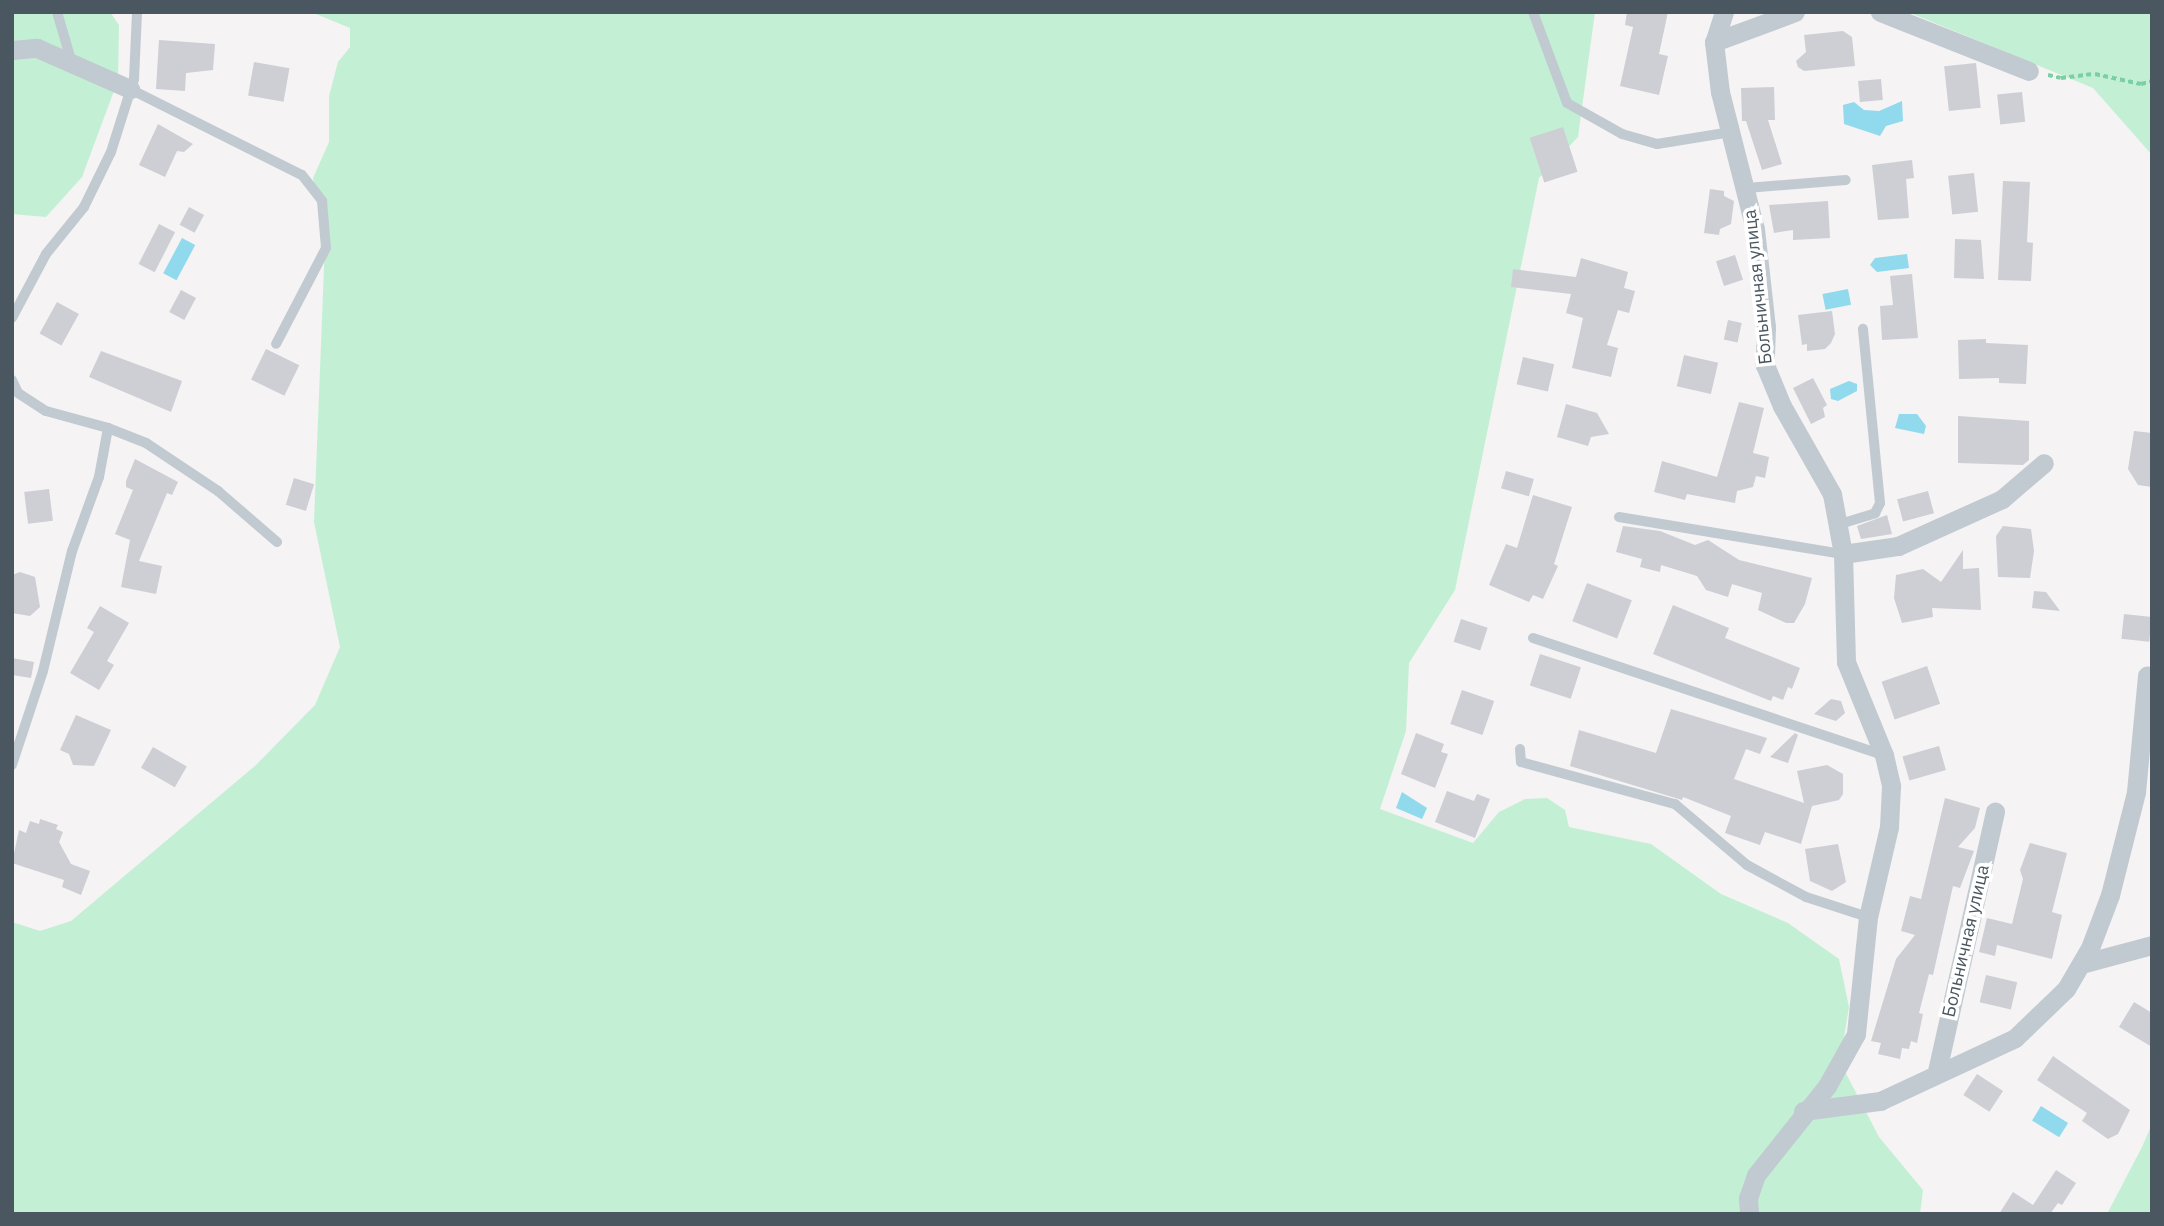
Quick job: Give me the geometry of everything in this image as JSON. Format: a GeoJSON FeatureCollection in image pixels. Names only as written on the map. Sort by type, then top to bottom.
{"type":"FeatureCollection","features":[{"type":"Feature","properties":{"kind":"street","name":"Больничная улица"},"geometry":{"type":"LineString","coordinates":[[1724,12],[1714,42],[1731,132],[1747,188],[1766,327],[1765,365],[1782,406],[1832,494],[1840,524],[1843,554],[1846,662],[1884,755],[1891,786],[1889,827],[1868,917],[1856,1034],[1827,1086],[1803,1111],[1751,1184],[1749,1214]]}},
{"type":"Feature","properties":{"kind":"street"},"geometry":{"type":"LineString","coordinates":[[1714,42],[1795,12]]}},
{"type":"Feature","properties":{"kind":"street"},"geometry":{"type":"LineString","coordinates":[[1880,12],[2029,71]]}},
{"type":"Feature","properties":{"kind":"street"},"geometry":{"type":"LineString","coordinates":[[12,50],[37,48],[130,89]]}},
{"type":"Feature","properties":{"kind":"street"},"geometry":{"type":"LineString","coordinates":[[1843,554],[1898,546],[2002,499],[2044,463]]}},
{"type":"Feature","properties":{"kind":"street"},"geometry":{"type":"LineString","coordinates":[[1803,1111],[1880,1101],[1937,1071],[2015,1038],[2066,989],[2081,964],[2110,895],[2136,792],[2147,676]]}},
{"type":"Feature","properties":{"kind":"street","name":"Больничная улица"},"geometry":{"type":"LineString","coordinates":[[1937,1071],[1995,811]]}},
{"type":"Feature","properties":{"kind":"street"},"geometry":{"type":"LineString","coordinates":[[2081,964],[2152,945]]}},
{"type":"Feature","properties":{"kind":"lane"},"geometry":{"type":"LineString","coordinates":[[57,12],[72,64]]}},
{"type":"Feature","properties":{"kind":"lane"},"geometry":{"type":"LineString","coordinates":[[12,318],[46,254],[84,207],[111,152],[130,89],[138,46],[136,12]]}},
{"type":"Feature","properties":{"kind":"lane"},"geometry":{"type":"LineString","coordinates":[[1534,12],[1567,103],[1622,134],[1657,144],[1731,132]]}},
{"type":"Feature","properties":{"kind":"lane"},"geometry":{"type":"LineString","coordinates":[[130,89],[302,176],[322,201],[326,248],[276,344]]}},
{"type":"Feature","properties":{"kind":"lane"},"geometry":{"type":"LineString","coordinates":[[1747,188],[1846,180]]}},
{"type":"Feature","properties":{"kind":"lane"},"geometry":{"type":"LineString","coordinates":[[1840,524],[1875,513],[1880,503],[1863,329]]}},
{"type":"Feature","properties":{"kind":"lane"},"geometry":{"type":"LineString","coordinates":[[12,380],[18,393],[46,411],[108,428],[146,443],[218,491],[277,542]]}},
{"type":"Feature","properties":{"kind":"lane"},"geometry":{"type":"LineString","coordinates":[[12,765],[72,551],[99,477],[108,428]]}},
{"type":"Feature","properties":{"kind":"lane"},"geometry":{"type":"LineString","coordinates":[[1619,517],[1843,554]]}},
{"type":"Feature","properties":{"kind":"lane"},"geometry":{"type":"LineString","coordinates":[[1533,638],[1884,755]]}},
{"type":"Feature","properties":{"kind":"lane"},"geometry":{"type":"LineString","coordinates":[[12,729],[24,729]]}},
{"type":"Feature","properties":{"kind":"lane"},"geometry":{"type":"LineString","coordinates":[[1520,749],[1521,762],[1675,804],[1747,865],[1806,897],[1868,917]]}},
{"type":"Feature","properties":{"kind":"path"},"geometry":{"type":"LineString","coordinates":[[2029,71],[2061,78],[2095,74],[2141,84],[2152,81]]}},
{"type":"Feature","properties":{"kind":"green space"},"geometry":{"type":"Polygon","coordinates":[[[12,12],[110,12],[119,25],[118,80],[82,177],[46,217],[12,214],[12,12]]]}},
{"type":"Feature","properties":{"kind":"green space"},"geometry":{"type":"Polygon","coordinates":[[[311,12],[1595,12],[1578,137],[1539,178],[1455,590],[1409,663],[1406,731],[1380,809],[1473,843],[1499,812],[1525,799],[1547,798],[1565,810],[1569,827],[1651,844],[1721,894],[1788,923],[1839,959],[1849,1007],[1840,1062],[1879,1137],[1923,1190],[1920,1214],[12,1214],[12,922],[40,931],[71,921],[256,765],[315,705],[340,647],[314,522],[325,242],[313,178],[329,142],[329,96],[338,62],[350,47],[350,28],[311,12]]]}},
{"type":"Feature","properties":{"kind":"green space"},"geometry":{"type":"Polygon","coordinates":[[[1908,12],[2152,12],[2152,155],[2093,88],[1908,12]]]}},
{"type":"Feature","properties":{"kind":"green space"},"geometry":{"type":"Polygon","coordinates":[[[2152,1124],[2152,1214],[2107,1214],[2142,1147],[2152,1124]]]}},
{"type":"Feature","properties":{"kind":"water"},"geometry":{"type":"Polygon","coordinates":[[[1902,101],[1903,121],[1886,126],[1880,136],[1844,124],[1843,105],[1854,102],[1864,110],[1879,111],[1902,101]]]}},
{"type":"Feature","properties":{"kind":"water"},"geometry":{"type":"Polygon","coordinates":[[[182,238],[195,245],[176,280],[163,273],[182,238]]]}},
{"type":"Feature","properties":{"kind":"water"},"geometry":{"type":"Polygon","coordinates":[[[1907,254],[1909,268],[1877,272],[1870,265],[1875,258],[1907,254]]]}},
{"type":"Feature","properties":{"kind":"water"},"geometry":{"type":"Polygon","coordinates":[[[1848,289],[1851,305],[1826,310],[1822,294],[1848,289]]]}},
{"type":"Feature","properties":{"kind":"water"},"geometry":{"type":"Polygon","coordinates":[[[1849,381],[1857,384],[1857,391],[1838,401],[1831,399],[1830,389],[1849,381]]]}},
{"type":"Feature","properties":{"kind":"water"},"geometry":{"type":"Polygon","coordinates":[[[1899,414],[1917,414],[1926,426],[1924,434],[1895,428],[1899,414]]]}},
{"type":"Feature","properties":{"kind":"water"},"geometry":{"type":"Polygon","coordinates":[[[1402,792],[1427,808],[1422,819],[1396,808],[1402,792]]]}},
{"type":"Feature","properties":{"kind":"water"},"geometry":{"type":"Polygon","coordinates":[[[2041,1106],[2068,1123],[2059,1137],[2032,1120],[2041,1106]]]}},
{"type":"Feature","properties":{"kind":"building"},"geometry":{"type":"Polygon","coordinates":[[[1627,12],[1668,12],[1659,54],[1668,56],[1659,95],[1620,86],[1633,27],[1625,25],[1627,12]]]}},
{"type":"Feature","properties":{"kind":"building"},"geometry":{"type":"Polygon","coordinates":[[[1843,31],[1852,37],[1855,66],[1804,71],[1798,67],[1796,61],[1806,52],[1804,35],[1843,31]]]}},
{"type":"Feature","properties":{"kind":"building"},"geometry":{"type":"Polygon","coordinates":[[[159,40],[215,44],[213,70],[186,73],[185,91],[156,89],[159,40]]]}},
{"type":"Feature","properties":{"kind":"building"},"geometry":{"type":"Polygon","coordinates":[[[254,62],[289,68],[284,102],[248,95],[254,62]]]}},
{"type":"Feature","properties":{"kind":"building"},"geometry":{"type":"Polygon","coordinates":[[[1976,63],[1981,108],[1949,111],[1944,66],[1976,63]]]}},
{"type":"Feature","properties":{"kind":"building"},"geometry":{"type":"Polygon","coordinates":[[[1881,79],[1883,100],[1860,102],[1858,81],[1881,79]]]}},
{"type":"Feature","properties":{"kind":"building"},"geometry":{"type":"Polygon","coordinates":[[[1774,87],[1775,120],[1768,120],[1782,164],[1762,170],[1746,121],[1742,121],[1741,88],[1774,87]]]}},
{"type":"Feature","properties":{"kind":"building"},"geometry":{"type":"Polygon","coordinates":[[[2022,92],[2025,122],[2000,124],[1997,95],[2022,92]]]}},
{"type":"Feature","properties":{"kind":"building"},"geometry":{"type":"Polygon","coordinates":[[[158,124],[193,144],[184,152],[177,151],[165,177],[139,165],[158,124]]]}},
{"type":"Feature","properties":{"kind":"building"},"geometry":{"type":"Polygon","coordinates":[[[1563,127],[1578,172],[1544,183],[1530,138],[1563,127]]]}},
{"type":"Feature","properties":{"kind":"building"},"geometry":{"type":"Polygon","coordinates":[[[1912,160],[1914,178],[1906,179],[1909,218],[1878,220],[1872,165],[1912,160]]]}},
{"type":"Feature","properties":{"kind":"building"},"geometry":{"type":"Polygon","coordinates":[[[1974,173],[1978,212],[1952,215],[1948,176],[1974,173]]]}},
{"type":"Feature","properties":{"kind":"building"},"geometry":{"type":"Polygon","coordinates":[[[2003,181],[2030,182],[2027,242],[2033,243],[2031,281],[1998,280],[2003,181]]]}},
{"type":"Feature","properties":{"kind":"building"},"geometry":{"type":"Polygon","coordinates":[[[1710,189],[1724,191],[1724,196],[1734,201],[1731,224],[1720,229],[1719,235],[1704,233],[1710,189]]]}},
{"type":"Feature","properties":{"kind":"building"},"geometry":{"type":"Polygon","coordinates":[[[1828,201],[1830,238],[1793,240],[1793,230],[1774,233],[1769,205],[1828,201]]]}},
{"type":"Feature","properties":{"kind":"building"},"geometry":{"type":"Polygon","coordinates":[[[189,207],[204,215],[195,233],[180,225],[189,207]]]}},
{"type":"Feature","properties":{"kind":"building"},"geometry":{"type":"Polygon","coordinates":[[[159,224],[175,232],[155,272],[139,264],[159,224]]]}},
{"type":"Feature","properties":{"kind":"building"},"geometry":{"type":"Polygon","coordinates":[[[1955,239],[1981,240],[1984,279],[1954,278],[1955,239]]]}},
{"type":"Feature","properties":{"kind":"building"},"geometry":{"type":"Polygon","coordinates":[[[1735,255],[1743,280],[1724,286],[1716,261],[1735,255]]]}},
{"type":"Feature","properties":{"kind":"building"},"geometry":{"type":"Polygon","coordinates":[[[1581,258],[1628,272],[1624,288],[1635,291],[1629,313],[1618,310],[1607,345],[1618,348],[1611,377],[1572,368],[1583,318],[1566,313],[1571,294],[1511,287],[1513,269],[1576,277],[1581,258]]]}},
{"type":"Feature","properties":{"kind":"building"},"geometry":{"type":"Polygon","coordinates":[[[1912,274],[1918,338],[1882,340],[1880,306],[1893,305],[1890,276],[1912,274]]]}},
{"type":"Feature","properties":{"kind":"building"},"geometry":{"type":"Polygon","coordinates":[[[181,290],[196,298],[184,320],[169,312],[181,290]]]}},
{"type":"Feature","properties":{"kind":"building"},"geometry":{"type":"Polygon","coordinates":[[[57,302],[79,314],[61,346],[40,333],[57,302]]]}},
{"type":"Feature","properties":{"kind":"building"},"geometry":{"type":"Polygon","coordinates":[[[1832,311],[1835,334],[1831,343],[1825,349],[1807,351],[1807,344],[1802,345],[1798,315],[1832,311]]]}},
{"type":"Feature","properties":{"kind":"building"},"geometry":{"type":"Polygon","coordinates":[[[1728,320],[1742,323],[1738,342],[1724,340],[1728,320]]]}},
{"type":"Feature","properties":{"kind":"building"},"geometry":{"type":"Polygon","coordinates":[[[1986,339],[1986,343],[2028,345],[2026,384],[1999,383],[1999,378],[1959,379],[1958,340],[1986,339]]]}},
{"type":"Feature","properties":{"kind":"building"},"geometry":{"type":"Polygon","coordinates":[[[266,349],[299,365],[284,396],[251,380],[266,349]]]}},
{"type":"Feature","properties":{"kind":"building"},"geometry":{"type":"Polygon","coordinates":[[[101,351],[182,381],[171,412],[89,377],[101,351]]]}},
{"type":"Feature","properties":{"kind":"building"},"geometry":{"type":"Polygon","coordinates":[[[1684,355],[1718,363],[1711,394],[1677,386],[1684,355]]]}},
{"type":"Feature","properties":{"kind":"building"},"geometry":{"type":"Polygon","coordinates":[[[1523,357],[1554,364],[1548,391],[1517,384],[1523,357]]]}},
{"type":"Feature","properties":{"kind":"building"},"geometry":{"type":"Polygon","coordinates":[[[1813,378],[1827,405],[1823,408],[1825,417],[1811,424],[1793,388],[1813,378]]]}},
{"type":"Feature","properties":{"kind":"building"},"geometry":{"type":"Polygon","coordinates":[[[1739,402],[1764,408],[1753,453],[1769,457],[1765,478],[1756,476],[1753,487],[1737,491],[1735,503],[1687,494],[1685,500],[1654,492],[1662,461],[1717,477],[1739,402]]]}},
{"type":"Feature","properties":{"kind":"building"},"geometry":{"type":"Polygon","coordinates":[[[1566,404],[1597,413],[1609,434],[1591,437],[1588,446],[1557,437],[1566,404]]]}},
{"type":"Feature","properties":{"kind":"building"},"geometry":{"type":"Polygon","coordinates":[[[1958,416],[2029,421],[2029,460],[2023,465],[1958,463],[1958,416]]]}},
{"type":"Feature","properties":{"kind":"building"},"geometry":{"type":"Polygon","coordinates":[[[2134,431],[2152,433],[2152,487],[2138,485],[2128,469],[2134,431]]]}},
{"type":"Feature","properties":{"kind":"building"},"geometry":{"type":"Polygon","coordinates":[[[135,459],[178,482],[172,495],[167,493],[139,561],[162,566],[156,594],[121,587],[130,540],[115,534],[133,490],[126,487],[126,481],[135,459]]]}},
{"type":"Feature","properties":{"kind":"building"},"geometry":{"type":"Polygon","coordinates":[[[1506,471],[1534,479],[1529,496],[1501,488],[1506,471]]]}},
{"type":"Feature","properties":{"kind":"building"},"geometry":{"type":"Polygon","coordinates":[[[294,478],[314,484],[306,511],[286,505],[294,478]]]}},
{"type":"Feature","properties":{"kind":"building"},"geometry":{"type":"Polygon","coordinates":[[[49,489],[53,521],[28,524],[24,492],[49,489]]]}},
{"type":"Feature","properties":{"kind":"building"},"geometry":{"type":"Polygon","coordinates":[[[1928,491],[1934,513],[1903,521],[1897,499],[1928,491]]]}},
{"type":"Feature","properties":{"kind":"building"},"geometry":{"type":"Polygon","coordinates":[[[1533,495],[1572,507],[1554,564],[1558,566],[1543,599],[1533,595],[1529,602],[1489,585],[1506,544],[1517,548],[1533,495]]]}},
{"type":"Feature","properties":{"kind":"building"},"geometry":{"type":"Polygon","coordinates":[[[1887,515],[1892,534],[1861,539],[1857,526],[1887,515]]]}},
{"type":"Feature","properties":{"kind":"building"},"geometry":{"type":"Polygon","coordinates":[[[1623,526],[1660,531],[1695,545],[1708,540],[1739,560],[1812,578],[1805,604],[1794,623],[1786,623],[1758,610],[1762,593],[1732,584],[1728,597],[1706,590],[1697,576],[1661,565],[1660,572],[1640,567],[1642,559],[1616,552],[1623,526]]]}},
{"type":"Feature","properties":{"kind":"building"},"geometry":{"type":"Polygon","coordinates":[[[2003,526],[2031,529],[2034,551],[2030,578],[1998,577],[1996,536],[2003,526]]]}},
{"type":"Feature","properties":{"kind":"building"},"geometry":{"type":"Polygon","coordinates":[[[1963,550],[1963,569],[1979,568],[1981,610],[1932,608],[1933,617],[1902,623],[1894,598],[1896,575],[1923,569],[1941,582],[1963,550]]]}},
{"type":"Feature","properties":{"kind":"building"},"geometry":{"type":"Polygon","coordinates":[[[20,572],[35,577],[40,607],[30,616],[12,613],[12,575],[20,572]]]}},
{"type":"Feature","properties":{"kind":"building"},"geometry":{"type":"Polygon","coordinates":[[[1587,583],[1632,600],[1617,638],[1572,621],[1587,583]]]}},
{"type":"Feature","properties":{"kind":"building"},"geometry":{"type":"Polygon","coordinates":[[[2034,591],[2046,592],[2060,611],[2032,608],[2034,591]]]}},
{"type":"Feature","properties":{"kind":"building"},"geometry":{"type":"Polygon","coordinates":[[[1673,605],[1729,628],[1725,638],[1800,668],[1792,689],[1788,687],[1783,700],[1773,696],[1771,701],[1653,654],[1673,605]]]}},
{"type":"Feature","properties":{"kind":"building"},"geometry":{"type":"Polygon","coordinates":[[[100,606],[129,623],[107,661],[114,665],[99,690],[70,673],[94,632],[87,628],[100,606]]]}},
{"type":"Feature","properties":{"kind":"building"},"geometry":{"type":"Polygon","coordinates":[[[2124,614],[2152,617],[2149,642],[2121,639],[2124,614]]]}},
{"type":"Feature","properties":{"kind":"building"},"geometry":{"type":"Polygon","coordinates":[[[1461,619],[1488,628],[1480,650],[1454,642],[1461,619]]]}},
{"type":"Feature","properties":{"kind":"building"},"geometry":{"type":"Polygon","coordinates":[[[1540,654],[1581,667],[1571,699],[1530,685],[1540,654]]]}},
{"type":"Feature","properties":{"kind":"building"},"geometry":{"type":"Polygon","coordinates":[[[12,658],[34,662],[31,678],[12,675],[12,658]]]}},
{"type":"Feature","properties":{"kind":"building"},"geometry":{"type":"Polygon","coordinates":[[[1927,666],[1940,704],[1895,719],[1882,682],[1927,666]]]}},
{"type":"Feature","properties":{"kind":"building"},"geometry":{"type":"Polygon","coordinates":[[[1462,690],[1494,701],[1482,735],[1450,724],[1462,690]]]}},
{"type":"Feature","properties":{"kind":"building"},"geometry":{"type":"Polygon","coordinates":[[[1831,699],[1841,701],[1845,713],[1836,721],[1814,714],[1831,699]]]}},
{"type":"Feature","properties":{"kind":"building"},"geometry":{"type":"Polygon","coordinates":[[[1671,709],[1767,738],[1760,754],[1746,749],[1734,779],[1804,803],[1797,771],[1827,765],[1843,774],[1843,794],[1839,800],[1812,806],[1801,844],[1765,832],[1760,845],[1725,833],[1731,816],[1683,797],[1682,800],[1570,766],[1579,730],[1656,753],[1671,709]]]}},
{"type":"Feature","properties":{"kind":"building"},"geometry":{"type":"Polygon","coordinates":[[[76,715],[111,730],[94,766],[73,765],[69,754],[60,750],[76,715]]]}},
{"type":"Feature","properties":{"kind":"building"},"geometry":{"type":"Polygon","coordinates":[[[1416,733],[1444,744],[1441,752],[1448,754],[1435,788],[1401,774],[1416,733]]]}},
{"type":"Feature","properties":{"kind":"building"},"geometry":{"type":"Polygon","coordinates":[[[1795,733],[1798,735],[1788,763],[1770,757],[1795,733]]]}},
{"type":"Feature","properties":{"kind":"building"},"geometry":{"type":"Polygon","coordinates":[[[1939,746],[1946,770],[1909,781],[1902,756],[1939,746]]]}},
{"type":"Feature","properties":{"kind":"building"},"geometry":{"type":"Polygon","coordinates":[[[153,747],[187,766],[175,787],[141,768],[153,747]]]}},
{"type":"Feature","properties":{"kind":"building"},"geometry":{"type":"Polygon","coordinates":[[[1447,791],[1474,801],[1477,794],[1490,799],[1475,838],[1435,822],[1447,791]]]}},
{"type":"Feature","properties":{"kind":"building"},"geometry":{"type":"Polygon","coordinates":[[[1945,798],[1980,808],[1975,828],[1958,847],[1974,851],[1960,888],[1953,886],[1933,975],[1929,974],[1919,1013],[1923,1014],[1917,1043],[1911,1041],[1909,1049],[1902,1048],[1900,1059],[1878,1054],[1881,1043],[1871,1041],[1896,959],[1915,935],[1901,931],[1910,896],[1921,899],[1945,798]]]}},
{"type":"Feature","properties":{"kind":"building"},"geometry":{"type":"Polygon","coordinates":[[[40,819],[58,825],[56,829],[63,832],[59,842],[71,864],[90,871],[81,895],[62,887],[64,880],[12,863],[19,830],[26,833],[30,821],[39,824],[40,819]]]}},
{"type":"Feature","properties":{"kind":"building"},"geometry":{"type":"Polygon","coordinates":[[[2030,843],[2067,853],[2052,912],[2062,915],[2052,959],[1997,945],[1995,956],[1979,952],[1987,918],[2012,924],[2023,879],[2020,870],[2030,843]]]}},
{"type":"Feature","properties":{"kind":"building"},"geometry":{"type":"Polygon","coordinates":[[[1838,844],[1846,882],[1832,891],[1810,881],[1805,849],[1838,844]]]}},
{"type":"Feature","properties":{"kind":"building"},"geometry":{"type":"Polygon","coordinates":[[[1986,975],[2017,982],[2011,1009],[1980,1002],[1986,975]]]}},
{"type":"Feature","properties":{"kind":"building"},"geometry":{"type":"Polygon","coordinates":[[[2134,1002],[2152,1013],[2152,1047],[2119,1027],[2134,1002]]]}},
{"type":"Feature","properties":{"kind":"building"},"geometry":{"type":"Polygon","coordinates":[[[2053,1056],[2130,1110],[2118,1134],[2108,1139],[2082,1121],[2087,1113],[2037,1080],[2053,1056]]]}},
{"type":"Feature","properties":{"kind":"building"},"geometry":{"type":"Polygon","coordinates":[[[1977,1074],[2003,1091],[1989,1112],[1963,1095],[1977,1074]]]}},
{"type":"Feature","properties":{"kind":"building"},"geometry":{"type":"Polygon","coordinates":[[[2056,1170],[2076,1183],[2062,1205],[2058,1203],[2050,1214],[1999,1214],[2013,1192],[2033,1205],[2056,1170]]]}}]}
